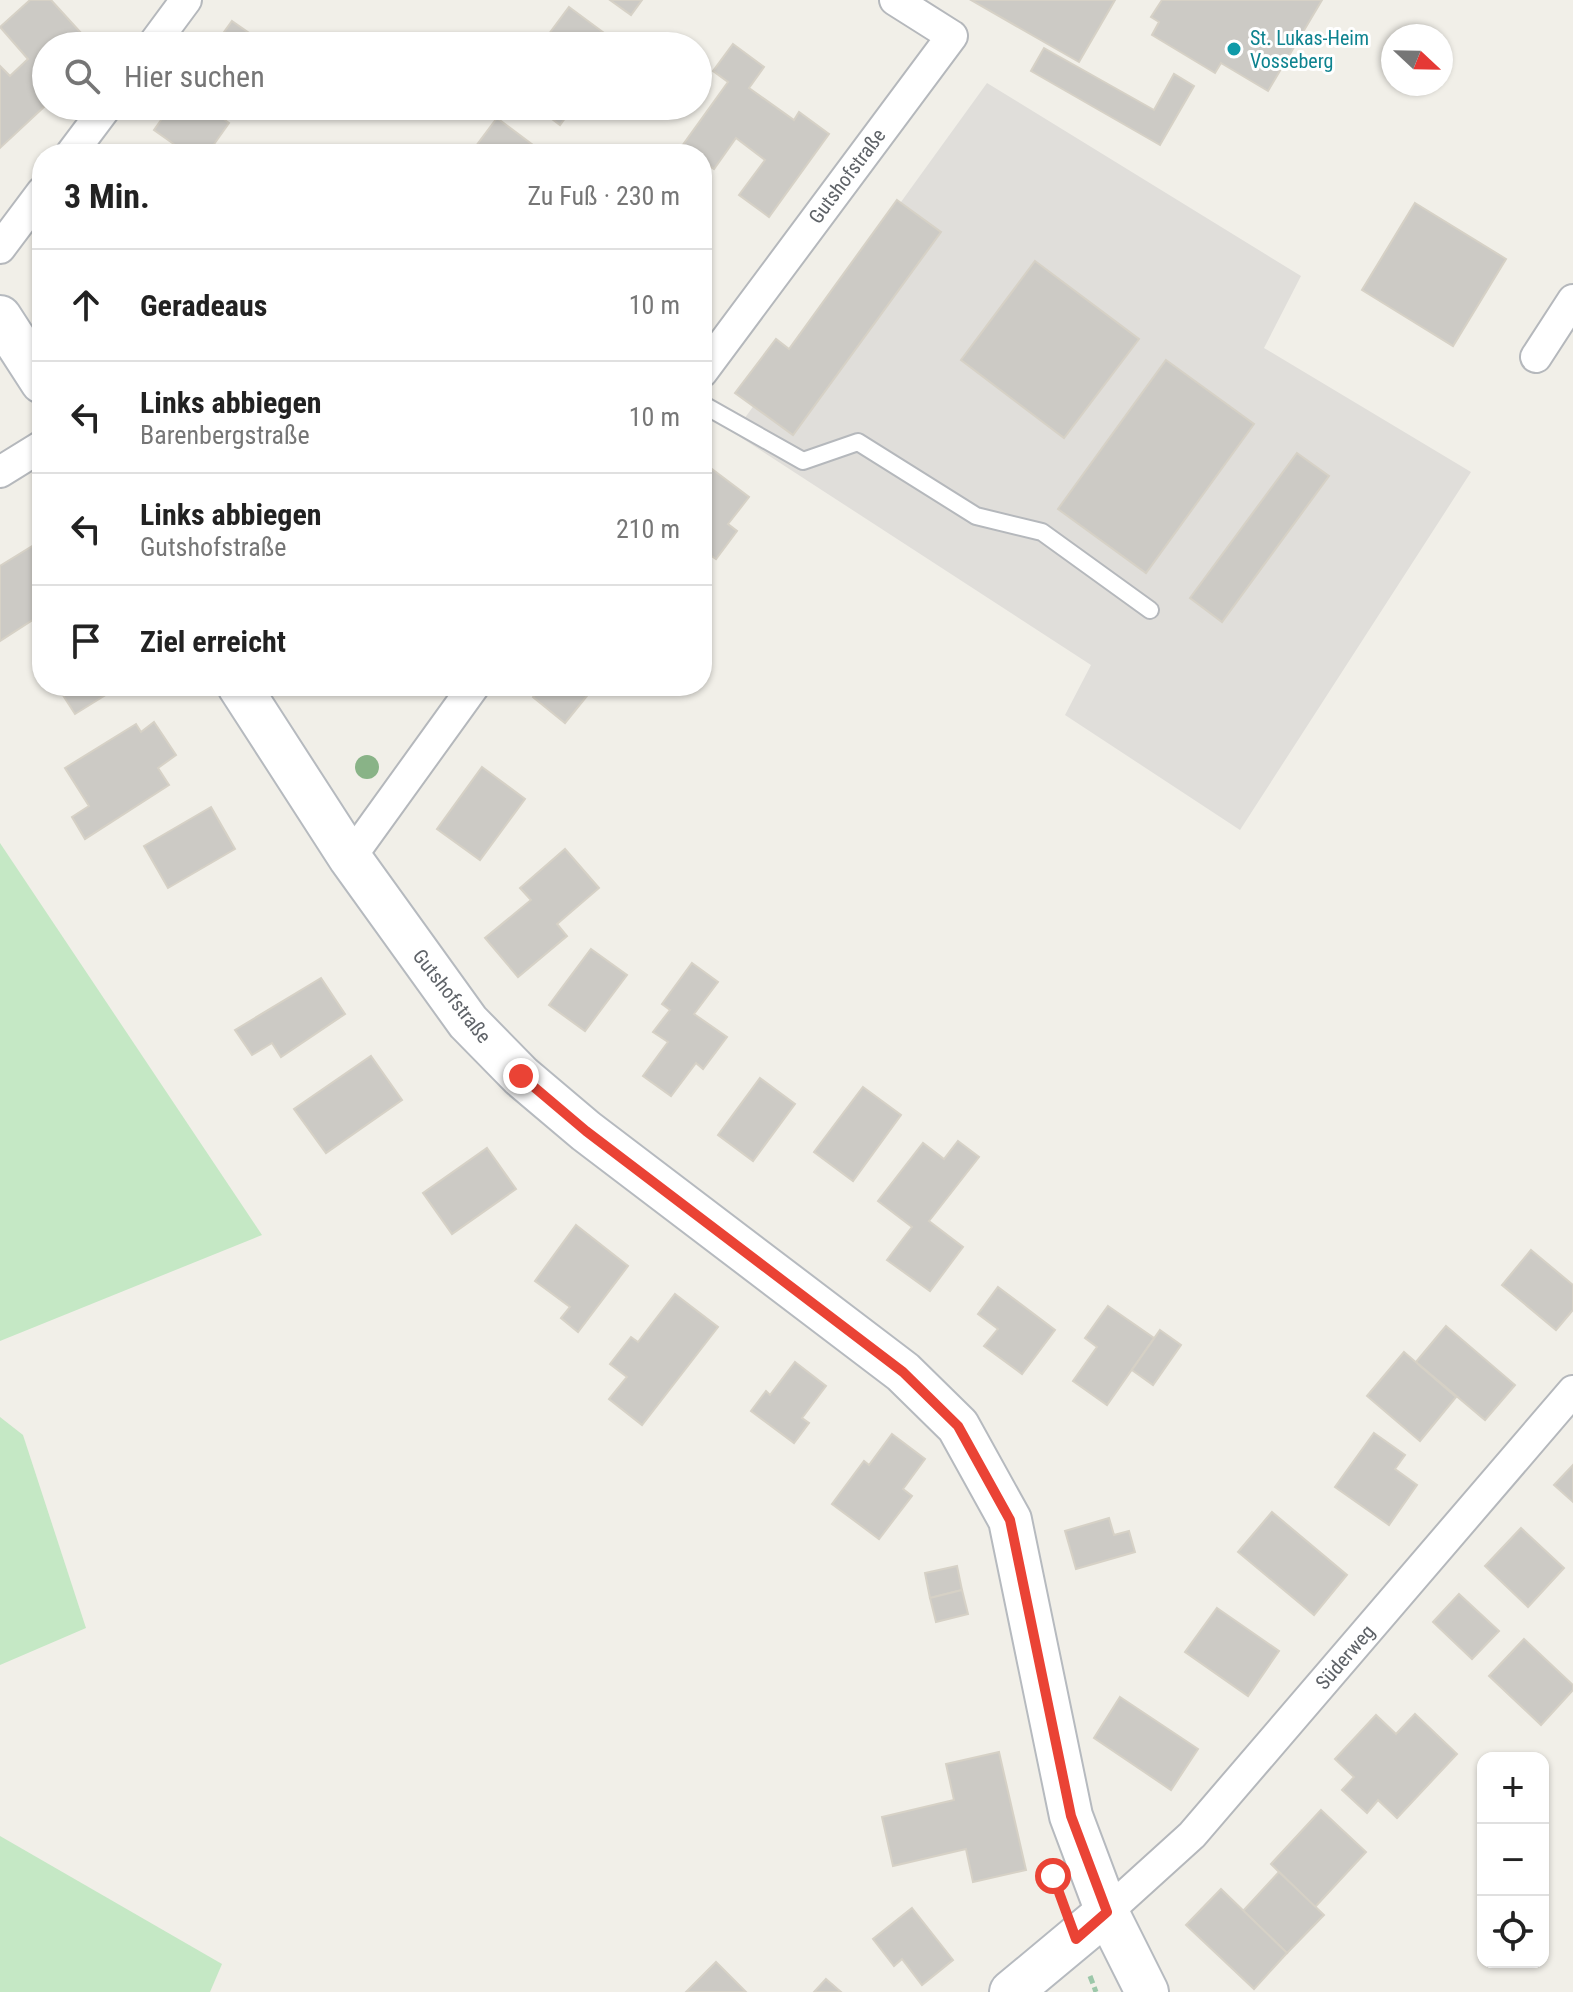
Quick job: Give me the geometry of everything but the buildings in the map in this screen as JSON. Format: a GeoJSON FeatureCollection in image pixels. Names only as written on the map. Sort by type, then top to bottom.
{"type":"FeatureCollection","features":[{"type":"Feature","properties":{"kind":"street"},"geometry":{"type":"LineString","coordinates":[[162,32],[186,0]]}},
{"type":"Feature","properties":{"kind":"street","name":"Gutshofstraße"},"geometry":{"type":"LineString","coordinates":[[712,359],[952,36],[895,0]]}},
{"type":"Feature","properties":{"kind":"street"},"geometry":{"type":"LineString","coordinates":[[78,144],[96,120]]}},
{"type":"Feature","properties":{"kind":"street"},"geometry":{"type":"LineString","coordinates":[[0,248],[32,205]]}},
{"type":"Feature","properties":{"kind":"street"},"geometry":{"type":"LineString","coordinates":[[1536,357],[1573,300]]}},
{"type":"Feature","properties":{"kind":"street"},"geometry":{"type":"LineString","coordinates":[[0,317],[32,367]]}},
{"type":"Feature","properties":{"kind":"street"},"geometry":{"type":"LineString","coordinates":[[0,472],[32,452]]}},
{"type":"Feature","properties":{"kind":"street","name":"Gutshofstraße"},"geometry":{"type":"LineString","coordinates":[[245,696],[350,858],[468,1022],[521,1076],[586,1131],[903,1372],[958,1426],[1010,1520],[1071,1816],[1107,1912],[1147,1992]]}},
{"type":"Feature","properties":{"kind":"street"},"geometry":{"type":"LineString","coordinates":[[350,858],[467,696]]}},
{"type":"Feature","properties":{"kind":"street","name":"Süderweg"},"geometry":{"type":"LineString","coordinates":[[1107,1912],[1192,1835],[1573,1391]]}},
{"type":"Feature","properties":{"kind":"street"},"geometry":{"type":"LineString","coordinates":[[1011,1992],[1107,1912]]}},
{"type":"Feature","properties":{"kind":"lane"},"geometry":{"type":"LineString","coordinates":[[712,410],[803,461],[858,442],[976,516],[1042,532],[1150,610]]}},
{"type":"Feature","properties":{"kind":"shaded area"},"geometry":{"type":"Polygon","coordinates":[[[987,83],[1301,276],[1264,348],[1471,472],[1240,830],[1065,715],[1091,665],[734,433],[987,83]]]}},
{"type":"Feature","properties":{"kind":"green space"},"geometry":{"type":"Polygon","coordinates":[[[0,843],[262,1235],[0,1341],[0,843]]]}},
{"type":"Feature","properties":{"kind":"green space"},"geometry":{"type":"Polygon","coordinates":[[[0,1417],[23,1435],[86,1628],[0,1665],[0,1417]]]}},
{"type":"Feature","properties":{"kind":"green space"},"geometry":{"type":"Polygon","coordinates":[[[0,1836],[222,1964],[210,1992],[0,1992],[0,1836]]]}},
{"type":"Feature","properties":{"kind":"place","name":"St. Lukas-Heim Vosseberg"},"geometry":{"type":"Point","coordinates":[1234,49]}},
{"type":"Feature","properties":{"kind":"route"},"geometry":{"type":"LineString","coordinates":[[521,1076],[586,1131],[903,1372],[958,1426],[1010,1520],[1071,1816],[1107,1912],[1076,1939],[1053,1876]]}}]}
